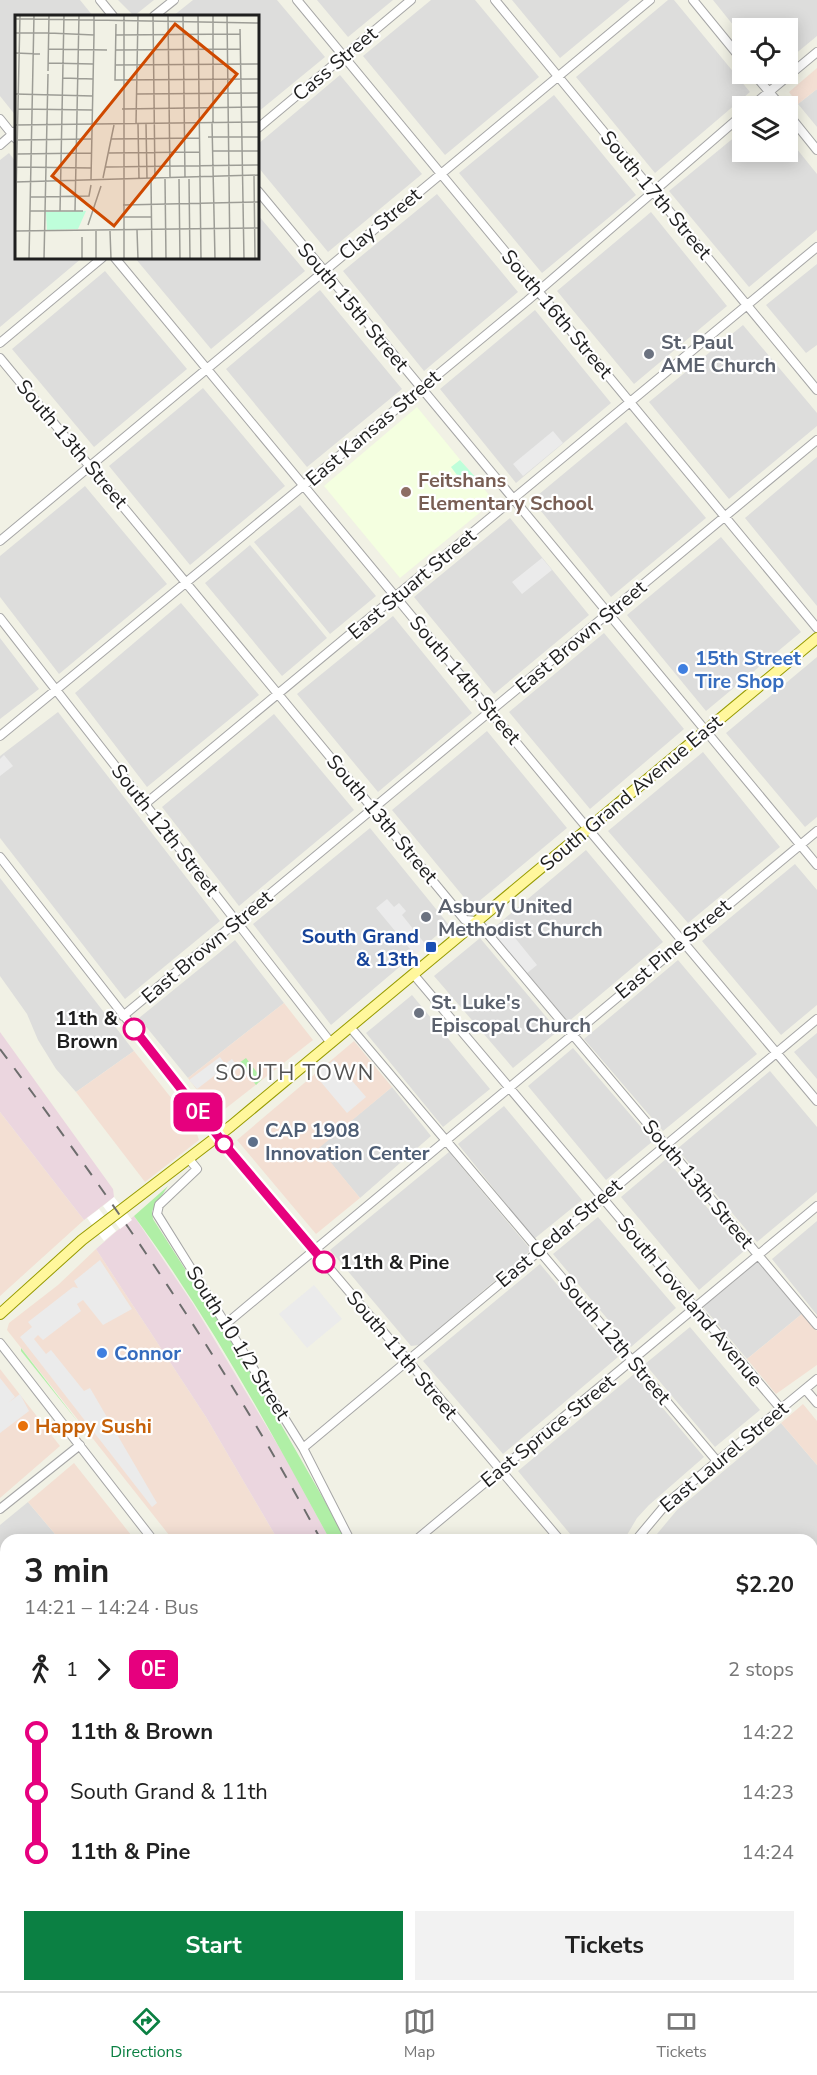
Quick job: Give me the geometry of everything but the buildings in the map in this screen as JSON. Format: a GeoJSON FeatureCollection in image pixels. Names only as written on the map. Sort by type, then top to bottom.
{"type":"FeatureCollection","features":[{"type":"Feature","properties":{"kind":"main road","name":"South Grand Avenue East"},"geometry":{"type":"LineString","coordinates":[[0,1314],[82,1240],[218,1136],[817,638]]}},
{"type":"Feature","properties":{"kind":"street"},"geometry":{"type":"LineString","coordinates":[[100,0],[112,15]]}},
{"type":"Feature","properties":{"kind":"street"},"geometry":{"type":"LineString","coordinates":[[155,15],[174,0]]}},
{"type":"Feature","properties":{"kind":"street","name":"South 16th Street"},"geometry":{"type":"LineString","coordinates":[[297,0],[817,628]]}},
{"type":"Feature","properties":{"kind":"street","name":"Cass Street"},"geometry":{"type":"LineString","coordinates":[[260,126],[411,0]]}},
{"type":"Feature","properties":{"kind":"street","name":"South 17th Street"},"geometry":{"type":"LineString","coordinates":[[495,0],[817,390]]}},
{"type":"Feature","properties":{"kind":"street","name":"Clay Street"},"geometry":{"type":"LineString","coordinates":[[0,541],[650,0]]}},
{"type":"Feature","properties":{"kind":"street"},"geometry":{"type":"LineString","coordinates":[[693,0],[732,48]]}},
{"type":"Feature","properties":{"kind":"street"},"geometry":{"type":"LineString","coordinates":[[764,96],[817,52]]}},
{"type":"Feature","properties":{"kind":"street"},"geometry":{"type":"LineString","coordinates":[[762,84],[772,96]]}},
{"type":"Feature","properties":{"kind":"street"},"geometry":{"type":"LineString","coordinates":[[0,118],[15,135],[0,145]]}},
{"type":"Feature","properties":{"kind":"street","name":"East Kansas Street"},"geometry":{"type":"LineString","coordinates":[[0,736],[538,291],[732,124]]}},
{"type":"Feature","properties":{"kind":"street"},"geometry":{"type":"LineString","coordinates":[[798,126],[817,150]]}},
{"type":"Feature","properties":{"kind":"street","name":"South 15th Street"},"geometry":{"type":"LineString","coordinates":[[260,193],[817,865]]}},
{"type":"Feature","properties":{"kind":"street","name":"East Stuart Street"},"geometry":{"type":"LineString","coordinates":[[145,804],[817,247]]}},
{"type":"Feature","properties":{"kind":"street"},"geometry":{"type":"LineString","coordinates":[[0,344],[100,260]]}},
{"type":"Feature","properties":{"kind":"street","name":"South 14th Street"},"geometry":{"type":"LineString","coordinates":[[117,260],[588,829],[817,1101]]}},
{"type":"Feature","properties":{"kind":"street","name":"South 13th Street"},"geometry":{"type":"LineString","coordinates":[[0,358],[465,920],[477,921],[817,1325]]}},
{"type":"Feature","properties":{"kind":"street","name":"East Brown Street"},"geometry":{"type":"LineString","coordinates":[[123,1016],[817,440]]}},
{"type":"Feature","properties":{"kind":"street","name":"South 12th Street"},"geometry":{"type":"LineString","coordinates":[[0,618],[331,1043]]}},
{"type":"Feature","properties":{"kind":"street","name":"East Pine Street"},"geometry":{"type":"LineString","coordinates":[[227,1323],[817,831]]}},
{"type":"Feature","properties":{"kind":"street","name":"South 11th Street"},"geometry":{"type":"LineString","coordinates":[[0,857],[218,1136],[555,1534]]}},
{"type":"Feature","properties":{"kind":"street","name":"South Loveland Avenue"},"geometry":{"type":"LineString","coordinates":[[414,975],[780,1409]]}},
{"type":"Feature","properties":{"kind":"street","name":"East Cedar Street"},"geometry":{"type":"LineString","coordinates":[[303,1448],[817,1019]]}},
{"type":"Feature","properties":{"kind":"street","name":"South 12th Street"},"geometry":{"type":"LineString","coordinates":[[350,1027],[717,1461]]}},
{"type":"Feature","properties":{"kind":"street","name":"South 10 1/2 Street"},"geometry":{"type":"LineString","coordinates":[[189,1159],[197,1169],[159,1205],[157,1214],[303,1448],[347,1534]]}},
{"type":"Feature","properties":{"kind":"street","name":"East Spruce Street"},"geometry":{"type":"LineString","coordinates":[[423,1534],[817,1206]]}},
{"type":"Feature","properties":{"kind":"street"},"geometry":{"type":"LineString","coordinates":[[0,1343],[148,1534]]}},
{"type":"Feature","properties":{"kind":"street","name":"East Laurel Street"},"geometry":{"type":"LineString","coordinates":[[641,1534],[667,1503],[817,1379]]}},
{"type":"Feature","properties":{"kind":"street"},"geometry":{"type":"LineString","coordinates":[[805,1389],[817,1403]]}},
{"type":"Feature","properties":{"kind":"street"},"geometry":{"type":"LineString","coordinates":[[0,1509],[80,1445]]}},
{"type":"Feature","properties":{"kind":"shaded area"},"geometry":{"type":"Polygon","coordinates":[[[0,0],[80,0],[92,15],[15,15],[15,115],[0,96],[0,0]]]}},
{"type":"Feature","properties":{"kind":"shaded area"},"geometry":{"type":"Polygon","coordinates":[[[118,0],[154,0],[135,15],[118,0]]]}},
{"type":"Feature","properties":{"kind":"shaded area"},"geometry":{"type":"Polygon","coordinates":[[[193,0],[277,0],[325,57],[260,110],[260,15],[174,15],[193,0]]]}},
{"type":"Feature","properties":{"kind":"shaded area"},"geometry":{"type":"Polygon","coordinates":[[[317,0],[393,0],[348,37],[317,0]]]}},
{"type":"Feature","properties":{"kind":"shaded area"},"geometry":{"type":"Polygon","coordinates":[[[431,0],[475,0],[539,77],[445,155],[363,56],[431,0]]]}},
{"type":"Feature","properties":{"kind":"shaded area"},"geometry":{"type":"Polygon","coordinates":[[[512,0],[630,0],[560,58],[512,0]]]}},
{"type":"Feature","properties":{"kind":"shaded area"},"geometry":{"type":"Polygon","coordinates":[[[668,0],[674,0],[732,70],[732,84],[743,84],[750,92],[745,96],[732,96],[732,107],[655,173],[576,77],[668,0]]]}},
{"type":"Feature","properties":{"kind":"shaded area"},"geometry":{"type":"Polygon","coordinates":[[[713,0],[817,0],[817,36],[798,52],[798,18],[732,18],[732,24],[713,0]]]}},
{"type":"Feature","properties":{"kind":"shaded area"},"geometry":{"type":"Polygon","coordinates":[[[817,68],[817,89],[798,104],[798,96],[792,96],[789,92],[817,68]]]}},
{"type":"Feature","properties":{"kind":"shaded area"},"geometry":{"type":"Polygon","coordinates":[[[340,75],[422,174],[328,252],[260,169],[260,142],[340,75]]]}},
{"type":"Feature","properties":{"kind":"shaded area"},"geometry":{"type":"Polygon","coordinates":[[[817,89],[817,127],[798,104],[817,89]]]}},
{"type":"Feature","properties":{"kind":"shaded area"},"geometry":{"type":"Polygon","coordinates":[[[554,95],[636,195],[542,273],[459,173],[554,95]]]}},
{"type":"Feature","properties":{"kind":"shaded area"},"geometry":{"type":"Polygon","coordinates":[[[732,139],[732,162],[798,162],[798,150],[817,174],[817,230],[749,287],[669,191],[732,139]]]}},
{"type":"Feature","properties":{"kind":"shaded area"},"geometry":{"type":"Polygon","coordinates":[[[9,153],[15,161],[15,260],[80,260],[0,327],[0,160],[9,153]]]}},
{"type":"Feature","properties":{"kind":"shaded area"},"geometry":{"type":"Polygon","coordinates":[[[437,194],[518,292],[424,371],[343,271],[437,194]]]}},
{"type":"Feature","properties":{"kind":"shaded area"},"geometry":{"type":"Polygon","coordinates":[[[651,212],[727,306],[634,384],[557,291],[651,212]]]}},
{"type":"Feature","properties":{"kind":"shaded area"},"geometry":{"type":"Polygon","coordinates":[[[260,217],[305,271],[211,349],[137,260],[260,260],[260,217]]]}},
{"type":"Feature","properties":{"kind":"shaded area"},"geometry":{"type":"Polygon","coordinates":[[[817,264],[817,345],[806,353],[766,305],[817,264]]]}},
{"type":"Feature","properties":{"kind":"shaded area"},"geometry":{"type":"Polygon","coordinates":[[[105,271],[187,369],[94,447],[12,349],[105,271]]]}},
{"type":"Feature","properties":{"kind":"shaded area"},"geometry":{"type":"Polygon","coordinates":[[[320,290],[402,389],[307,467],[226,369],[320,290]]]}},
{"type":"Feature","properties":{"kind":"shaded area"},"geometry":{"type":"Polygon","coordinates":[[[535,310],[611,403],[516,483],[440,389],[535,310]]]}},
{"type":"Feature","properties":{"kind":"shaded area"},"geometry":{"type":"Polygon","coordinates":[[[743,325],[817,413],[817,426],[729,499],[649,402],[743,325]]]}},
{"type":"Feature","properties":{"kind":"shaded area"},"geometry":{"type":"Polygon","coordinates":[[[203,388],[285,486],[190,565],[109,466],[203,388]]]}},
{"type":"Feature","properties":{"kind":"shaded area"},"geometry":{"type":"Polygon","coordinates":[[[417,407],[494,501],[400,578],[324,486],[417,407]]]}},
{"type":"Feature","properties":{"kind":"shaded area"},"geometry":{"type":"Polygon","coordinates":[[[626,422],[706,518],[611,597],[532,500],[626,422]]]}},
{"type":"Feature","properties":{"kind":"shaded area"},"geometry":{"type":"Polygon","coordinates":[[[553,431],[563,443],[523,476],[513,464],[553,431]]]}},
{"type":"Feature","properties":{"kind":"shaded area"},"geometry":{"type":"Polygon","coordinates":[[[817,457],[817,606],[745,518],[817,457]]]}},
{"type":"Feature","properties":{"kind":"shaded area"},"geometry":{"type":"Polygon","coordinates":[[[85,486],[167,584],[59,674],[0,597],[0,556],[85,486]]]}},
{"type":"Feature","properties":{"kind":"shaded area"},"geometry":{"type":"Polygon","coordinates":[[[300,505],[376,596],[330,634],[254,542],[300,505]]]}},
{"type":"Feature","properties":{"kind":"shaded area"},"geometry":{"type":"Polygon","coordinates":[[[510,518],[589,615],[494,694],[414,597],[510,518]]]}},
{"type":"Feature","properties":{"kind":"shaded area"},"geometry":{"type":"Polygon","coordinates":[[[721,537],[801,632],[706,711],[627,615],[721,537]]]}},
{"type":"Feature","properties":{"kind":"shaded area"},"geometry":{"type":"Polygon","coordinates":[[[250,545],[327,638],[282,676],[205,583],[250,545]]]}},
{"type":"Feature","properties":{"kind":"shaded area"},"geometry":{"type":"Polygon","coordinates":[[[542,558],[552,570],[522,594],[512,582],[542,558]]]}},
{"type":"Feature","properties":{"kind":"shaded area"},"geometry":{"type":"Polygon","coordinates":[[[181,603],[259,695],[147,787],[75,693],[181,603]]]}},
{"type":"Feature","properties":{"kind":"shaded area"},"geometry":{"type":"Polygon","coordinates":[[[393,616],[472,713],[378,792],[297,694],[393,616]]]}},
{"type":"Feature","properties":{"kind":"shaded area"},"geometry":{"type":"Polygon","coordinates":[[[604,633],[684,729],[590,809],[509,712],[604,633]]]}},
{"type":"Feature","properties":{"kind":"shaded area"},"geometry":{"type":"Polygon","coordinates":[[[0,638],[39,689],[0,719],[0,638]]]}},
{"type":"Feature","properties":{"kind":"shaded area"},"geometry":{"type":"Polygon","coordinates":[[[817,657],[817,817],[805,827],[726,733],[817,657]]]}},
{"type":"Feature","properties":{"kind":"shaded area"},"geometry":{"type":"Polygon","coordinates":[[[58,712],[220,921],[125,999],[0,838],[0,756],[58,712]]]}},
{"type":"Feature","properties":{"kind":"shaded area"},"geometry":{"type":"Polygon","coordinates":[[[274,714],[354,810],[239,906],[162,807],[274,714]]]}},
{"type":"Feature","properties":{"kind":"shaded area"},"geometry":{"type":"Polygon","coordinates":[[[487,731],[567,828],[472,907],[392,810],[487,731]]]}},
{"type":"Feature","properties":{"kind":"shaded area"},"geometry":{"type":"Polygon","coordinates":[[[703,752],[780,847],[688,923],[608,831],[703,752]]]}},
{"type":"Feature","properties":{"kind":"shaded area"},"geometry":{"type":"Polygon","coordinates":[[[4,755],[13,766],[0,776],[0,759],[4,755]]]}},
{"type":"Feature","properties":{"kind":"shaded area"},"geometry":{"type":"Polygon","coordinates":[[[370,828],[449,925],[331,1025],[253,924],[370,828]]]}},
{"type":"Feature","properties":{"kind":"shaded area"},"geometry":{"type":"Polygon","coordinates":[[[586,850],[663,942],[568,1022],[491,930],[586,850]]]}},
{"type":"Feature","properties":{"kind":"shaded area"},"geometry":{"type":"Polygon","coordinates":[[[795,864],[817,890],[817,1005],[781,1035],[702,941],[795,864]]]}},
{"type":"Feature","properties":{"kind":"shaded area"},"geometry":{"type":"Polygon","coordinates":[[[0,878],[134,1051],[76,1092],[56,1069],[38,1040],[27,1014],[0,976],[0,878]]]}},
{"type":"Feature","properties":{"kind":"shaded area"},"geometry":{"type":"Polygon","coordinates":[[[387,899],[394,907],[399,903],[406,911],[402,915],[426,945],[415,955],[376,908],[387,899]]]}},
{"type":"Feature","properties":{"kind":"shaded area"},"geometry":{"type":"Polygon","coordinates":[[[503,923],[537,965],[526,974],[491,933],[503,923]]]}},
{"type":"Feature","properties":{"kind":"shaded area"},"geometry":{"type":"Polygon","coordinates":[[[480,938],[558,1031],[513,1068],[434,976],[480,938]]]}},
{"type":"Feature","properties":{"kind":"shaded area"},"geometry":{"type":"Polygon","coordinates":[[[235,940],[284,1003],[188,1078],[139,1018],[235,940]]]}},
{"type":"Feature","properties":{"kind":"shaded area"},"geometry":{"type":"Polygon","coordinates":[[[678,960],[757,1054],[663,1131],[584,1039],[678,960]]]}},
{"type":"Feature","properties":{"kind":"shaded area"},"geometry":{"type":"Polygon","coordinates":[[[412,995],[490,1089],[443,1127],[366,1033],[412,995]]]}},
{"type":"Feature","properties":{"kind":"shaded area"},"geometry":{"type":"Polygon","coordinates":[[[284,1003],[313,1040],[216,1116],[188,1078],[284,1003]]]}},
{"type":"Feature","properties":{"kind":"shaded area"},"geometry":{"type":"Polygon","coordinates":[[[0,1032],[113,1189],[114,1197],[84,1220],[0,1112],[0,1032]]]}},
{"type":"Feature","properties":{"kind":"shaded area"},"geometry":{"type":"Polygon","coordinates":[[[817,1033],[817,1079],[794,1052],[817,1033]]]}},
{"type":"Feature","properties":{"kind":"shaded area"},"geometry":{"type":"Polygon","coordinates":[[[354,1041],[392,1087],[319,1148],[360,1198],[316,1234],[237,1140],[354,1041]]]}},
{"type":"Feature","properties":{"kind":"shaded area"},"geometry":{"type":"Polygon","coordinates":[[[573,1048],[653,1141],[606,1180],[528,1086],[573,1048]]]}},
{"type":"Feature","properties":{"kind":"shaded area"},"geometry":{"type":"Polygon","coordinates":[[[134,1051],[195,1128],[199,1140],[145,1182],[76,1092],[134,1051]]]}},
{"type":"Feature","properties":{"kind":"shaded area"},"geometry":{"type":"Polygon","coordinates":[[[220,1057],[225,1064],[232,1059],[239,1068],[224,1079],[218,1073],[197,1089],[189,1080],[220,1057]]]}},
{"type":"Feature","properties":{"kind":"shaded area"},"geometry":{"type":"Polygon","coordinates":[[[334,1060],[366,1097],[347,1113],[315,1075],[334,1060]]]}},
{"type":"Feature","properties":{"kind":"shaded area"},"geometry":{"type":"Polygon","coordinates":[[[770,1071],[817,1127],[817,1192],[757,1242],[677,1149],[770,1071]]]}},
{"type":"Feature","properties":{"kind":"shaded area"},"geometry":{"type":"Polygon","coordinates":[[[392,1087],[431,1136],[360,1198],[318,1148],[392,1087]]]}},
{"type":"Feature","properties":{"kind":"shaded area"},"geometry":{"type":"Polygon","coordinates":[[[504,1106],[582,1200],[534,1239],[458,1144],[504,1106]]]}},
{"type":"Feature","properties":{"kind":"shaded area"},"geometry":{"type":"Polygon","coordinates":[[[0,1112],[84,1220],[0,1296],[0,1112]]]}},
{"type":"Feature","properties":{"kind":"shaded area"},"geometry":{"type":"Polygon","coordinates":[[[449,1152],[531,1250],[419,1345],[411,1346],[330,1250],[449,1152]]]}},
{"type":"Feature","properties":{"kind":"shaded area"},"geometry":{"type":"Polygon","coordinates":[[[666,1159],[744,1251],[699,1290],[621,1197],[666,1159]]]}},
{"type":"Feature","properties":{"kind":"shaded area"},"geometry":{"type":"Polygon","coordinates":[[[134,1216],[193,1304],[285,1457],[327,1534],[274,1534],[206,1417],[96,1249],[134,1216]]]}},
{"type":"Feature","properties":{"kind":"shaded area"},"geometry":{"type":"Polygon","coordinates":[[[598,1217],[676,1308],[631,1347],[553,1254],[598,1217]]]}},
{"type":"Feature","properties":{"kind":"shaded area"},"geometry":{"type":"Polygon","coordinates":[[[817,1221],[817,1315],[772,1259],[817,1221]]]}},
{"type":"Feature","properties":{"kind":"shaded area"},"geometry":{"type":"Polygon","coordinates":[[[96,1249],[206,1417],[274,1534],[168,1534],[7,1330],[9,1323],[58,1285],[96,1249]]]}},
{"type":"Feature","properties":{"kind":"shaded area"},"geometry":{"type":"Polygon","coordinates":[[[100,1260],[132,1309],[103,1325],[83,1300],[77,1304],[81,1311],[43,1340],[38,1335],[34,1339],[46,1354],[51,1350],[84,1391],[90,1388],[157,1503],[152,1507],[20,1337],[32,1327],[28,1322],[73,1287],[78,1288],[74,1281],[100,1260]]]}},
{"type":"Feature","properties":{"kind":"shaded area"},"geometry":{"type":"Polygon","coordinates":[[[759,1260],[803,1313],[747,1359],[703,1307],[759,1260]]]}},
{"type":"Feature","properties":{"kind":"shaded area"},"geometry":{"type":"Polygon","coordinates":[[[540,1264],[618,1357],[503,1454],[423,1361],[540,1264]]]}},
{"type":"Feature","properties":{"kind":"shaded area"},"geometry":{"type":"Polygon","coordinates":[[[314,1285],[342,1319],[307,1348],[279,1314],[314,1285]]]}},
{"type":"Feature","properties":{"kind":"shaded area"},"geometry":{"type":"Polygon","coordinates":[[[803,1313],[817,1331],[817,1365],[776,1394],[747,1359],[803,1313]]]}},
{"type":"Feature","properties":{"kind":"shaded area"},"geometry":{"type":"Polygon","coordinates":[[[690,1327],[760,1410],[715,1447],[645,1364],[690,1327]]]}},
{"type":"Feature","properties":{"kind":"shaded area"},"geometry":{"type":"Polygon","coordinates":[[[0,1369],[60,1446],[0,1498],[0,1369]]]}},
{"type":"Feature","properties":{"kind":"shaded area"},"geometry":{"type":"Polygon","coordinates":[[[634,1374],[704,1457],[649,1505],[637,1518],[628,1534],[570,1534],[518,1471],[634,1374]]]}},
{"type":"Feature","properties":{"kind":"shaded area"},"geometry":{"type":"Polygon","coordinates":[[[0,1378],[15,1397],[8,1403],[20,1394],[29,1411],[0,1433],[0,1378]]]}},
{"type":"Feature","properties":{"kind":"shaded area"},"geometry":{"type":"Polygon","coordinates":[[[803,1404],[817,1421],[817,1465],[781,1423],[803,1404]]]}},
{"type":"Feature","properties":{"kind":"shaded area"},"geometry":{"type":"Polygon","coordinates":[[[781,1423],[817,1465],[817,1534],[657,1534],[677,1510],[781,1423]]]}},
{"type":"Feature","properties":{"kind":"shaded area"},"geometry":{"type":"Polygon","coordinates":[[[74,1463],[130,1534],[55,1534],[28,1502],[74,1463]]]}},
{"type":"Feature","properties":{"kind":"shaded area"},"geometry":{"type":"Polygon","coordinates":[[[28,1502],[55,1534],[0,1534],[0,1525],[28,1502]]]}},
{"type":"Feature","properties":{"kind":"green space"},"geometry":{"type":"Polygon","coordinates":[[[460,460],[477,479],[466,487],[451,467],[460,460]]]}},
{"type":"Feature","properties":{"kind":"green space"},"geometry":{"type":"Polygon","coordinates":[[[246,1058],[262,1079],[256,1085],[239,1063],[246,1058]]]}},
{"type":"Feature","properties":{"kind":"green space"},"geometry":{"type":"Polygon","coordinates":[[[168,1186],[152,1211],[153,1219],[251,1372],[344,1534],[327,1534],[213,1334],[134,1216],[168,1186]]]}},
{"type":"Feature","properties":{"kind":"green space"},"geometry":{"type":"Polygon","coordinates":[[[21,1348],[78,1422],[21,1351],[21,1348]]]}},
{"type":"Feature","properties":{"kind":"pier"},"geometry":{"type":"Polygon","coordinates":[[[114,1197],[132,1220],[120,1229],[103,1206],[114,1197]]]}},
{"type":"Feature","properties":{"kind":"pier"},"geometry":{"type":"Polygon","coordinates":[[[99,1209],[116,1231],[104,1241],[87,1218],[99,1209]]]}},
{"type":"Feature","properties":{"kind":"railway"},"geometry":{"type":"LineString","coordinates":[[0,1049],[170,1289],[248,1412],[318,1534]]}},
{"type":"Feature","properties":{"kind":"bus line","name":"0E"},"geometry":{"type":"LineString","coordinates":[[134,1029],[205,1121],[324,1262]]}},
{"type":"Feature","properties":{"kind":"place","name":"St. Paul AME Church"},"geometry":{"type":"Point","coordinates":[649,354]}},
{"type":"Feature","properties":{"kind":"place","name":"Feitshans Elementary School"},"geometry":{"type":"Point","coordinates":[406,492]}},
{"type":"Feature","properties":{"kind":"place","name":"15th Street Tire Shop"},"geometry":{"type":"Point","coordinates":[683,669]}},
{"type":"Feature","properties":{"kind":"place","name":"Asbury United Methodist Church"},"geometry":{"type":"Point","coordinates":[426,917]}},
{"type":"Feature","properties":{"kind":"place","name":"South Grand & 13th"},"geometry":{"type":"Point","coordinates":[431,947]}},
{"type":"Feature","properties":{"kind":"place","name":"St. Luke's Episcopal Church"},"geometry":{"type":"Point","coordinates":[419,1013]}},
{"type":"Feature","properties":{"kind":"place","name":"11th & Brown"},"geometry":{"type":"Point","coordinates":[134,1029]}},
{"type":"Feature","properties":{"kind":"place","name":"CAP 1908 Innovation Center"},"geometry":{"type":"Point","coordinates":[253,1142]}},
{"type":"Feature","properties":{"kind":"place","name":"11th & Pine"},"geometry":{"type":"Point","coordinates":[324,1262]}},
{"type":"Feature","properties":{"kind":"place","name":"Connor"},"geometry":{"type":"Point","coordinates":[102,1353]}},
{"type":"Feature","properties":{"kind":"place","name":"Happy Sushi"},"geometry":{"type":"Point","coordinates":[23,1426]}},
{"type":"Feature","properties":{"kind":"district","name":"SOUTH TOWN"},"geometry":{"type":"Point","coordinates":[295,1073]}}]}
